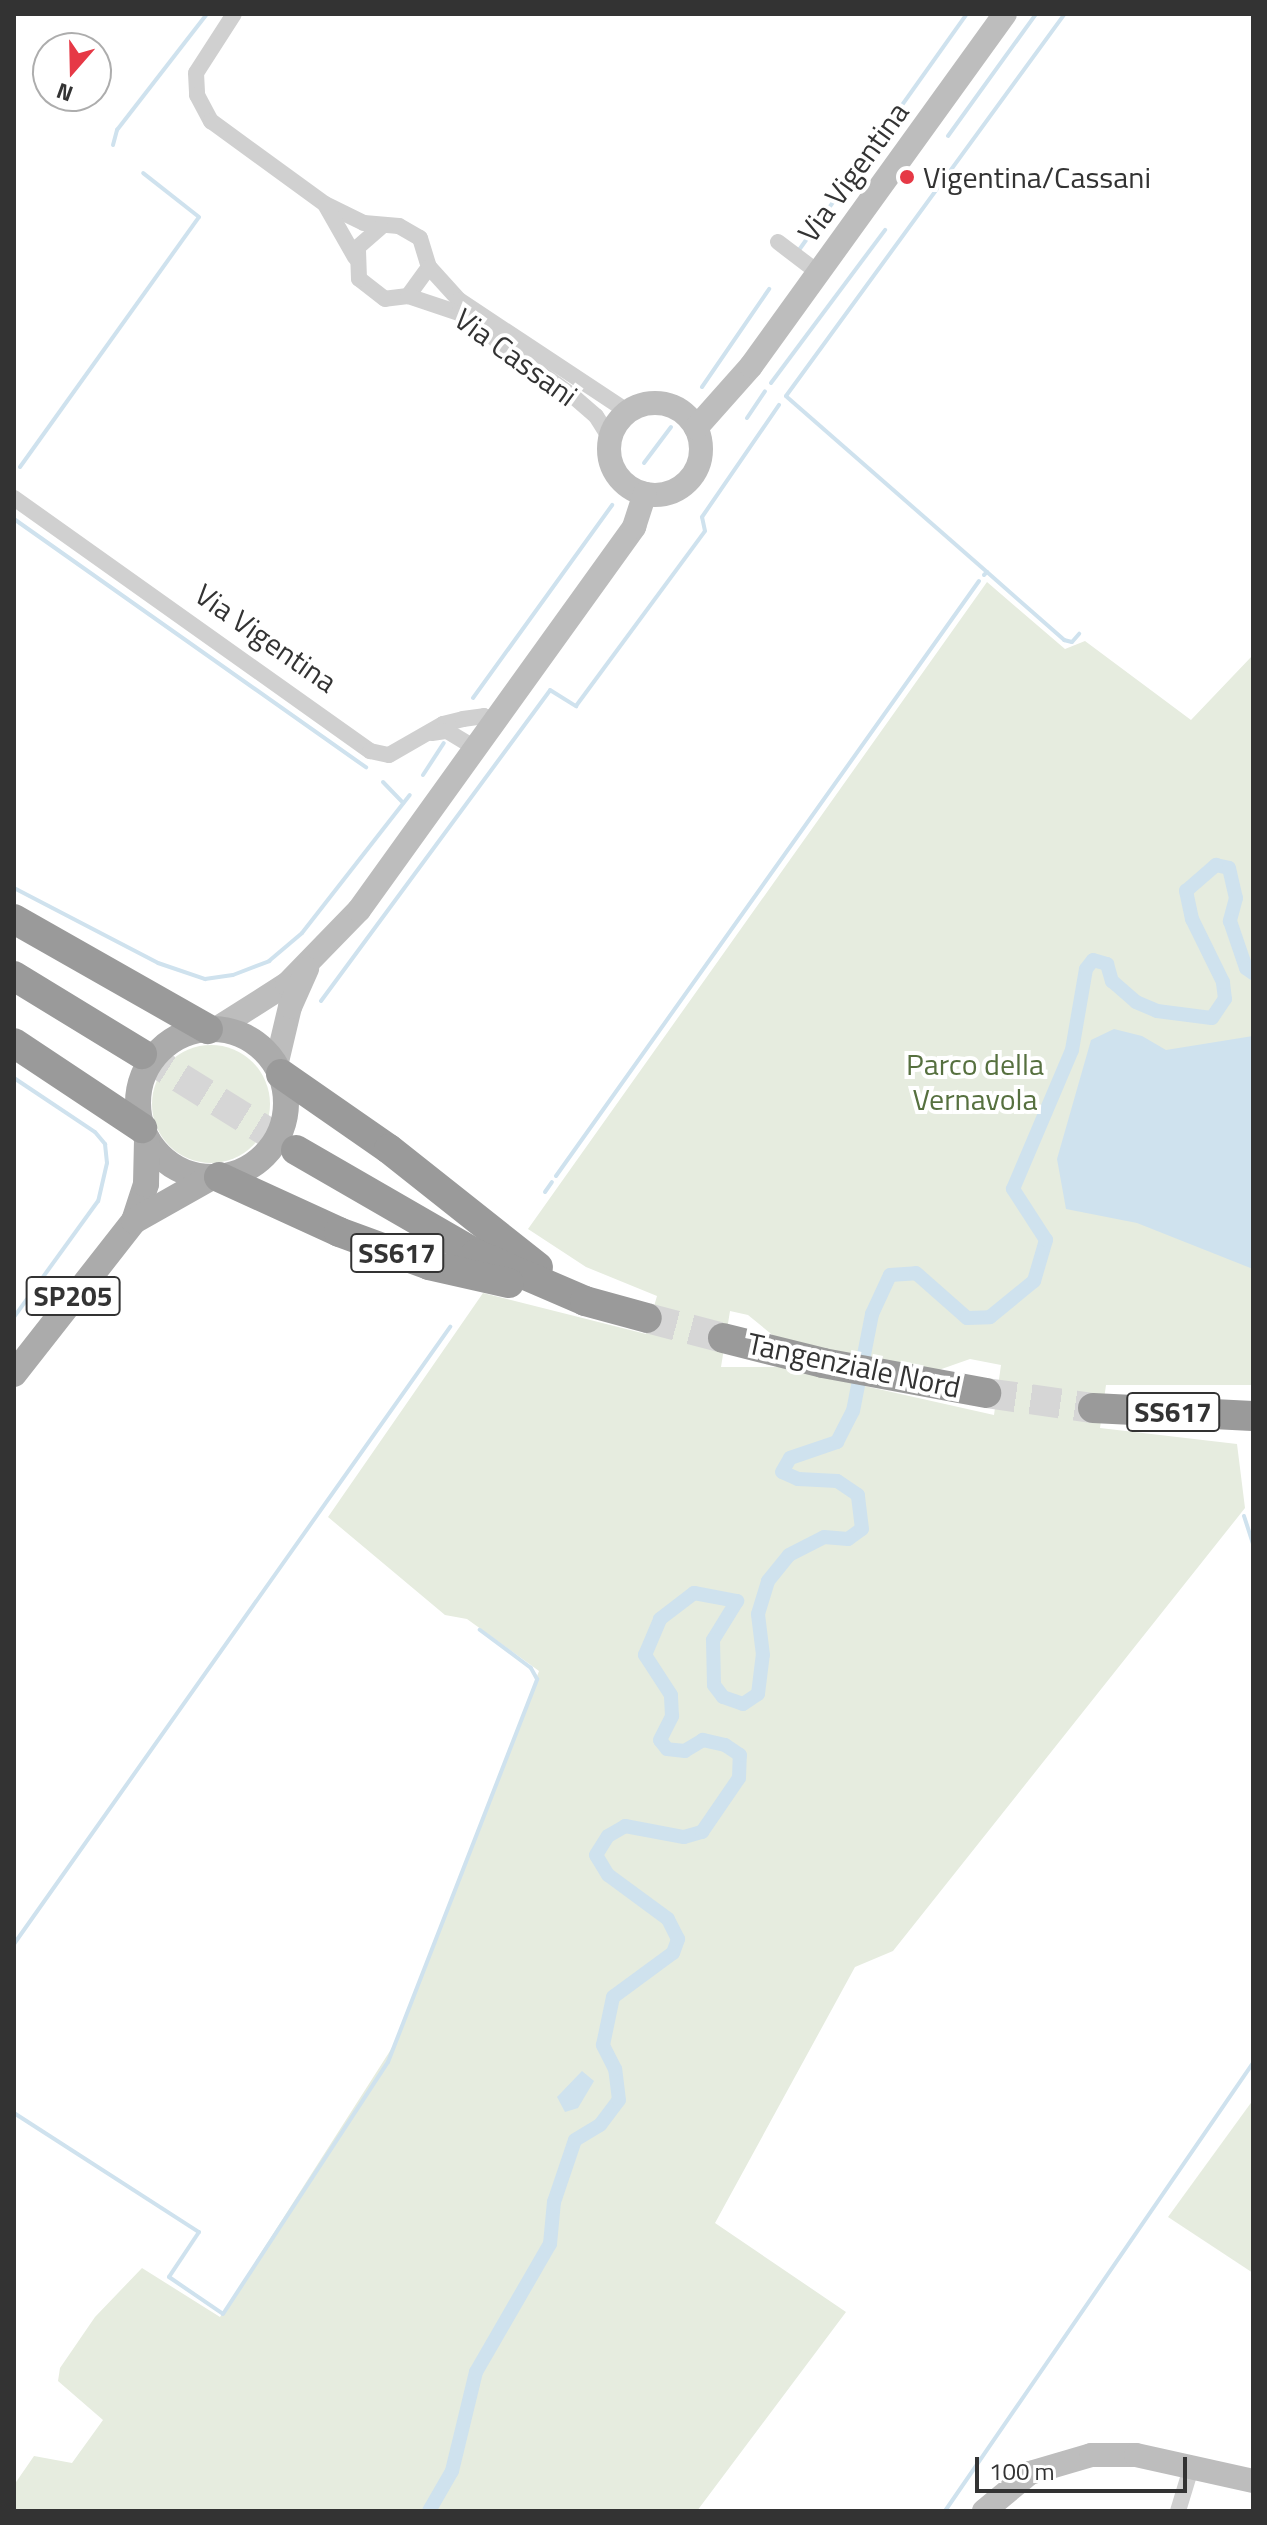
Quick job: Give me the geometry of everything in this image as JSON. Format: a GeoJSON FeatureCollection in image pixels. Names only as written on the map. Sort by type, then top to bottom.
{"type":"FeatureCollection","features":[{"type":"Feature","properties":{"kind":"highway"},"geometry":{"type":"LineString","coordinates":[[14,919],[212,1029]]}},
{"type":"Feature","properties":{"kind":"highway"},"geometry":{"type":"LineString","coordinates":[[14,976],[142,1054]]}},
{"type":"Feature","properties":{"kind":"highway"},"geometry":{"type":"LineString","coordinates":[[14,1043],[144,1133]]}},
{"type":"Feature","properties":{"kind":"highway","name":"SS617"},"geometry":{"type":"LineString","coordinates":[[278,1070],[389,1149],[585,1301]]}},
{"type":"Feature","properties":{"kind":"highway","name":"SS617"},"geometry":{"type":"LineString","coordinates":[[296,1150],[476,1254],[585,1301]]}},
{"type":"Feature","properties":{"kind":"highway","name":"SS617"},"geometry":{"type":"LineString","coordinates":[[214,1177],[339,1232],[429,1265],[647,1318]]}},
{"type":"Feature","properties":{"kind":"highway","name":"Tangenziale Nord"},"geometry":{"type":"LineString","coordinates":[[723,1338],[986,1393]]}},
{"type":"Feature","properties":{"kind":"highway","name":"SS617"},"geometry":{"type":"LineString","coordinates":[[1093,1408],[1253,1416]]}},
{"type":"Feature","properties":{"kind":"main road"},"geometry":{"type":"LineString","coordinates":[[212,1029],[250,1039],[278,1070]]}},
{"type":"Feature","properties":{"kind":"main road","name":"SP205"},"geometry":{"type":"LineString","coordinates":[[14,1374],[134,1221],[146,1184],[144,1133],[138,1096],[156,1055],[171,1041],[212,1029]]}},
{"type":"Feature","properties":{"kind":"main road","name":"SP205"},"geometry":{"type":"LineString","coordinates":[[134,1221],[214,1177],[247,1169],[274,1144],[287,1108],[278,1070]]}},
{"type":"Feature","properties":{"kind":"main road"},"geometry":{"type":"LineString","coordinates":[[144,1133],[177,1168],[214,1177]]}},
{"type":"Feature","properties":{"kind":"street","name":"Via Cassani"},"geometry":{"type":"LineString","coordinates":[[234,14],[196,73],[197,95],[211,121],[325,204],[381,227],[399,226],[420,238],[429,267],[459,300],[628,412]]}},
{"type":"Feature","properties":{"kind":"street","name":"Via Vigentina"},"geometry":{"type":"LineString","coordinates":[[696,428],[751,366],[820,274],[1005,14]]}},
{"type":"Feature","properties":{"kind":"street","name":"Via Cassani"},"geometry":{"type":"LineString","coordinates":[[325,204],[355,257],[365,288],[385,299],[408,296],[459,313],[574,397],[596,416],[610,438]]}},
{"type":"Feature","properties":{"kind":"street"},"geometry":{"type":"LineString","coordinates":[[355,257],[364,238],[381,227]]}},
{"type":"Feature","properties":{"kind":"street"},"geometry":{"type":"LineString","coordinates":[[778,242],[820,274]]}},
{"type":"Feature","properties":{"kind":"street"},"geometry":{"type":"LineString","coordinates":[[408,296],[418,289],[429,267]]}},
{"type":"Feature","properties":{"kind":"street","name":"Via Vigentina"},"geometry":{"type":"LineString","coordinates":[[677,408],[714,394],[751,366]]}},
{"type":"Feature","properties":{"kind":"street"},"geometry":{"type":"LineString","coordinates":[[652,403],[677,408],[696,428],[700,442],[696,471],[674,491],[645,494],[620,480],[609,453],[610,438],[628,412],[652,403]]}},
{"type":"Feature","properties":{"kind":"street"},"geometry":{"type":"LineString","coordinates":[[212,1029],[310,963],[359,910],[634,527],[645,494]]}},
{"type":"Feature","properties":{"kind":"street","name":"Via Vigentina"},"geometry":{"type":"LineString","coordinates":[[14,498],[370,751],[389,755],[427,733],[463,719],[484,716],[495,723]]}},
{"type":"Feature","properties":{"kind":"street"},"geometry":{"type":"LineString","coordinates":[[427,733],[447,731],[477,749]]}},
{"type":"Feature","properties":{"kind":"street"},"geometry":{"type":"LineString","coordinates":[[278,1070],[290,1007],[310,963]]}},
{"type":"Feature","properties":{"kind":"street"},"geometry":{"type":"LineString","coordinates":[[984,2511],[1030,2473],[1091,2455],[1136,2455],[1246,2476]]}},
{"type":"Feature","properties":{"kind":"street"},"geometry":{"type":"LineString","coordinates":[[1178,2511],[1192,2465]]}},
{"type":"Feature","properties":{"kind":"green space","name":"Parco della Vernavola"},"geometry":{"type":"Polygon","coordinates":[[[987,582],[1065,649],[1085,641],[1191,720],[1253,655],[1253,1385],[1106,1385],[1100,1428],[1237,1444],[1245,1508],[893,1951],[855,1967],[715,2223],[846,2312],[697,2511],[14,2511],[14,2485],[34,2456],[72,2463],[103,2420],[58,2381],[60,2368],[95,2317],[142,2268],[220,2317],[397,2040],[539,1671],[467,1619],[445,1615],[328,1517],[483,1293],[646,1334],[657,1296],[586,1267],[528,1229],[987,582]],[[730,1311],[721,1367],[780,1367],[994,1415],[1001,1365],[970,1359],[933,1372],[781,1342],[748,1315],[730,1311]]]}},
{"type":"Feature","properties":{"kind":"green space"},"geometry":{"type":"Polygon","coordinates":[[[211,1045],[233,1050],[253,1062],[265,1082],[270,1104],[265,1126],[253,1146],[233,1158],[211,1163],[189,1158],[169,1146],[157,1126],[152,1104],[157,1082],[169,1062],[189,1050],[211,1045]]]}},
{"type":"Feature","properties":{"kind":"green space"},"geometry":{"type":"Polygon","coordinates":[[[1253,2100],[1253,2273],[1168,2217],[1253,2100]]]}},
{"type":"Feature","properties":{"kind":"water"},"geometry":{"type":"Polygon","coordinates":[[[1114,1029],[1142,1036],[1166,1050],[1253,1036],[1253,1269],[1137,1223],[1066,1209],[1057,1159],[1091,1040],[1114,1029]]]}},
{"type":"Feature","properties":{"kind":"water"},"geometry":{"type":"Polygon","coordinates":[[[582,2071],[594,2081],[578,2108],[565,2112],[557,2097],[582,2071]]]}},
{"type":"Feature","properties":{"kind":"waterway"},"geometry":{"type":"LineString","coordinates":[[113,145],[117,130],[207,14]]}},
{"type":"Feature","properties":{"kind":"waterway"},"geometry":{"type":"LineString","coordinates":[[799,250],[967,14]]}},
{"type":"Feature","properties":{"kind":"waterway"},"geometry":{"type":"LineString","coordinates":[[948,136],[1036,14]]}},
{"type":"Feature","properties":{"kind":"waterway"},"geometry":{"type":"LineString","coordinates":[[987,572],[786,396],[1065,14]]}},
{"type":"Feature","properties":{"kind":"waterway"},"geometry":{"type":"LineString","coordinates":[[20,467],[199,217],[143,173]]}},
{"type":"Feature","properties":{"kind":"waterway"},"geometry":{"type":"LineString","coordinates":[[771,383],[885,230]]}},
{"type":"Feature","properties":{"kind":"waterway"},"geometry":{"type":"LineString","coordinates":[[702,387],[769,289]]}},
{"type":"Feature","properties":{"kind":"waterway"},"geometry":{"type":"LineString","coordinates":[[747,418],[765,391]]}},
{"type":"Feature","properties":{"kind":"waterway"},"geometry":{"type":"LineString","coordinates":[[321,1001],[550,690],[576,706],[705,531],[702,517],[779,405]]}},
{"type":"Feature","properties":{"kind":"waterway"},"geometry":{"type":"LineString","coordinates":[[644,463],[671,427]]}},
{"type":"Feature","properties":{"kind":"waterway"},"geometry":{"type":"LineString","coordinates":[[473,698],[612,505]]}},
{"type":"Feature","properties":{"kind":"waterway"},"geometry":{"type":"LineString","coordinates":[[14,519],[366,767]]}},
{"type":"Feature","properties":{"kind":"waterway"},"geometry":{"type":"LineString","coordinates":[[984,575],[987,572],[1064,640],[1072,642],[1079,634]]}},
{"type":"Feature","properties":{"kind":"waterway"},"geometry":{"type":"LineString","coordinates":[[556,1176],[979,581]]}},
{"type":"Feature","properties":{"kind":"waterway"},"geometry":{"type":"LineString","coordinates":[[423,775],[444,743]]}},
{"type":"Feature","properties":{"kind":"waterway"},"geometry":{"type":"LineString","coordinates":[[383,782],[403,803]]}},
{"type":"Feature","properties":{"kind":"waterway"},"geometry":{"type":"LineString","coordinates":[[14,888],[158,963],[205,979],[233,975],[269,961],[302,933],[410,795]]}},
{"type":"Feature","properties":{"kind":"waterway"},"geometry":{"type":"LineString","coordinates":[[429,2511],[452,2471],[476,2372],[550,2244],[554,2202],[575,2140],[600,2125],[619,2100],[615,2069],[603,2045],[613,1997],[673,1953],[678,1939],[668,1919],[608,1875],[596,1855],[608,1836],[625,1826],[684,1837],[702,1832],[739,1778],[740,1755],[725,1745],[703,1740],[685,1751],[667,1749],[660,1740],[672,1716],[671,1695],[645,1655],[660,1619],[694,1593],[737,1601],[713,1640],[714,1685],[723,1697],[743,1704],[758,1694],[763,1655],[758,1614],[768,1581],[789,1555],[824,1537],[848,1539],[862,1529],[858,1495],[837,1481],[798,1479],[782,1472],[790,1458],[837,1442],[853,1411],[872,1314],[890,1275],[916,1273],[967,1318],[990,1317],[1034,1281],[1046,1240],[1013,1189],[1072,1050],[1086,969],[1093,960],[1107,964],[1112,981],[1136,1002],[1157,1011],[1212,1018],[1225,999],[1223,982],[1192,919],[1186,891],[1216,865],[1229,868],[1236,898],[1230,921],[1246,968],[1253,973]]}},
{"type":"Feature","properties":{"kind":"waterway"},"geometry":{"type":"LineString","coordinates":[[14,1078],[95,1132],[105,1144],[107,1163],[98,1201],[14,1317]]}},
{"type":"Feature","properties":{"kind":"waterway"},"geometry":{"type":"LineString","coordinates":[[545,1192],[552,1182]]}},
{"type":"Feature","properties":{"kind":"waterway"},"geometry":{"type":"LineString","coordinates":[[14,1944],[450,1327]]}},
{"type":"Feature","properties":{"kind":"waterway"},"geometry":{"type":"LineString","coordinates":[[1244,1516],[1253,1544]]}},
{"type":"Feature","properties":{"kind":"waterway"},"geometry":{"type":"LineString","coordinates":[[14,2113],[199,2232],[169,2277],[223,2314],[388,2062],[537,1679],[531,1668],[480,1630]]}},
{"type":"Feature","properties":{"kind":"waterway"},"geometry":{"type":"LineString","coordinates":[[945,2511],[1253,2063]]}},
{"type":"Feature","properties":{"kind":"tunnel"},"geometry":{"type":"LineString","coordinates":[[142,1054],[296,1150]]}},
{"type":"Feature","properties":{"kind":"tunnel"},"geometry":{"type":"LineString","coordinates":[[647,1318],[723,1338]]}},
{"type":"Feature","properties":{"kind":"tunnel"},"geometry":{"type":"LineString","coordinates":[[986,1393],[1093,1408]]}},
{"type":"Feature","properties":{"kind":"place","name":"Vigentina/Cassani"},"geometry":{"type":"Point","coordinates":[907,177]}}]}
